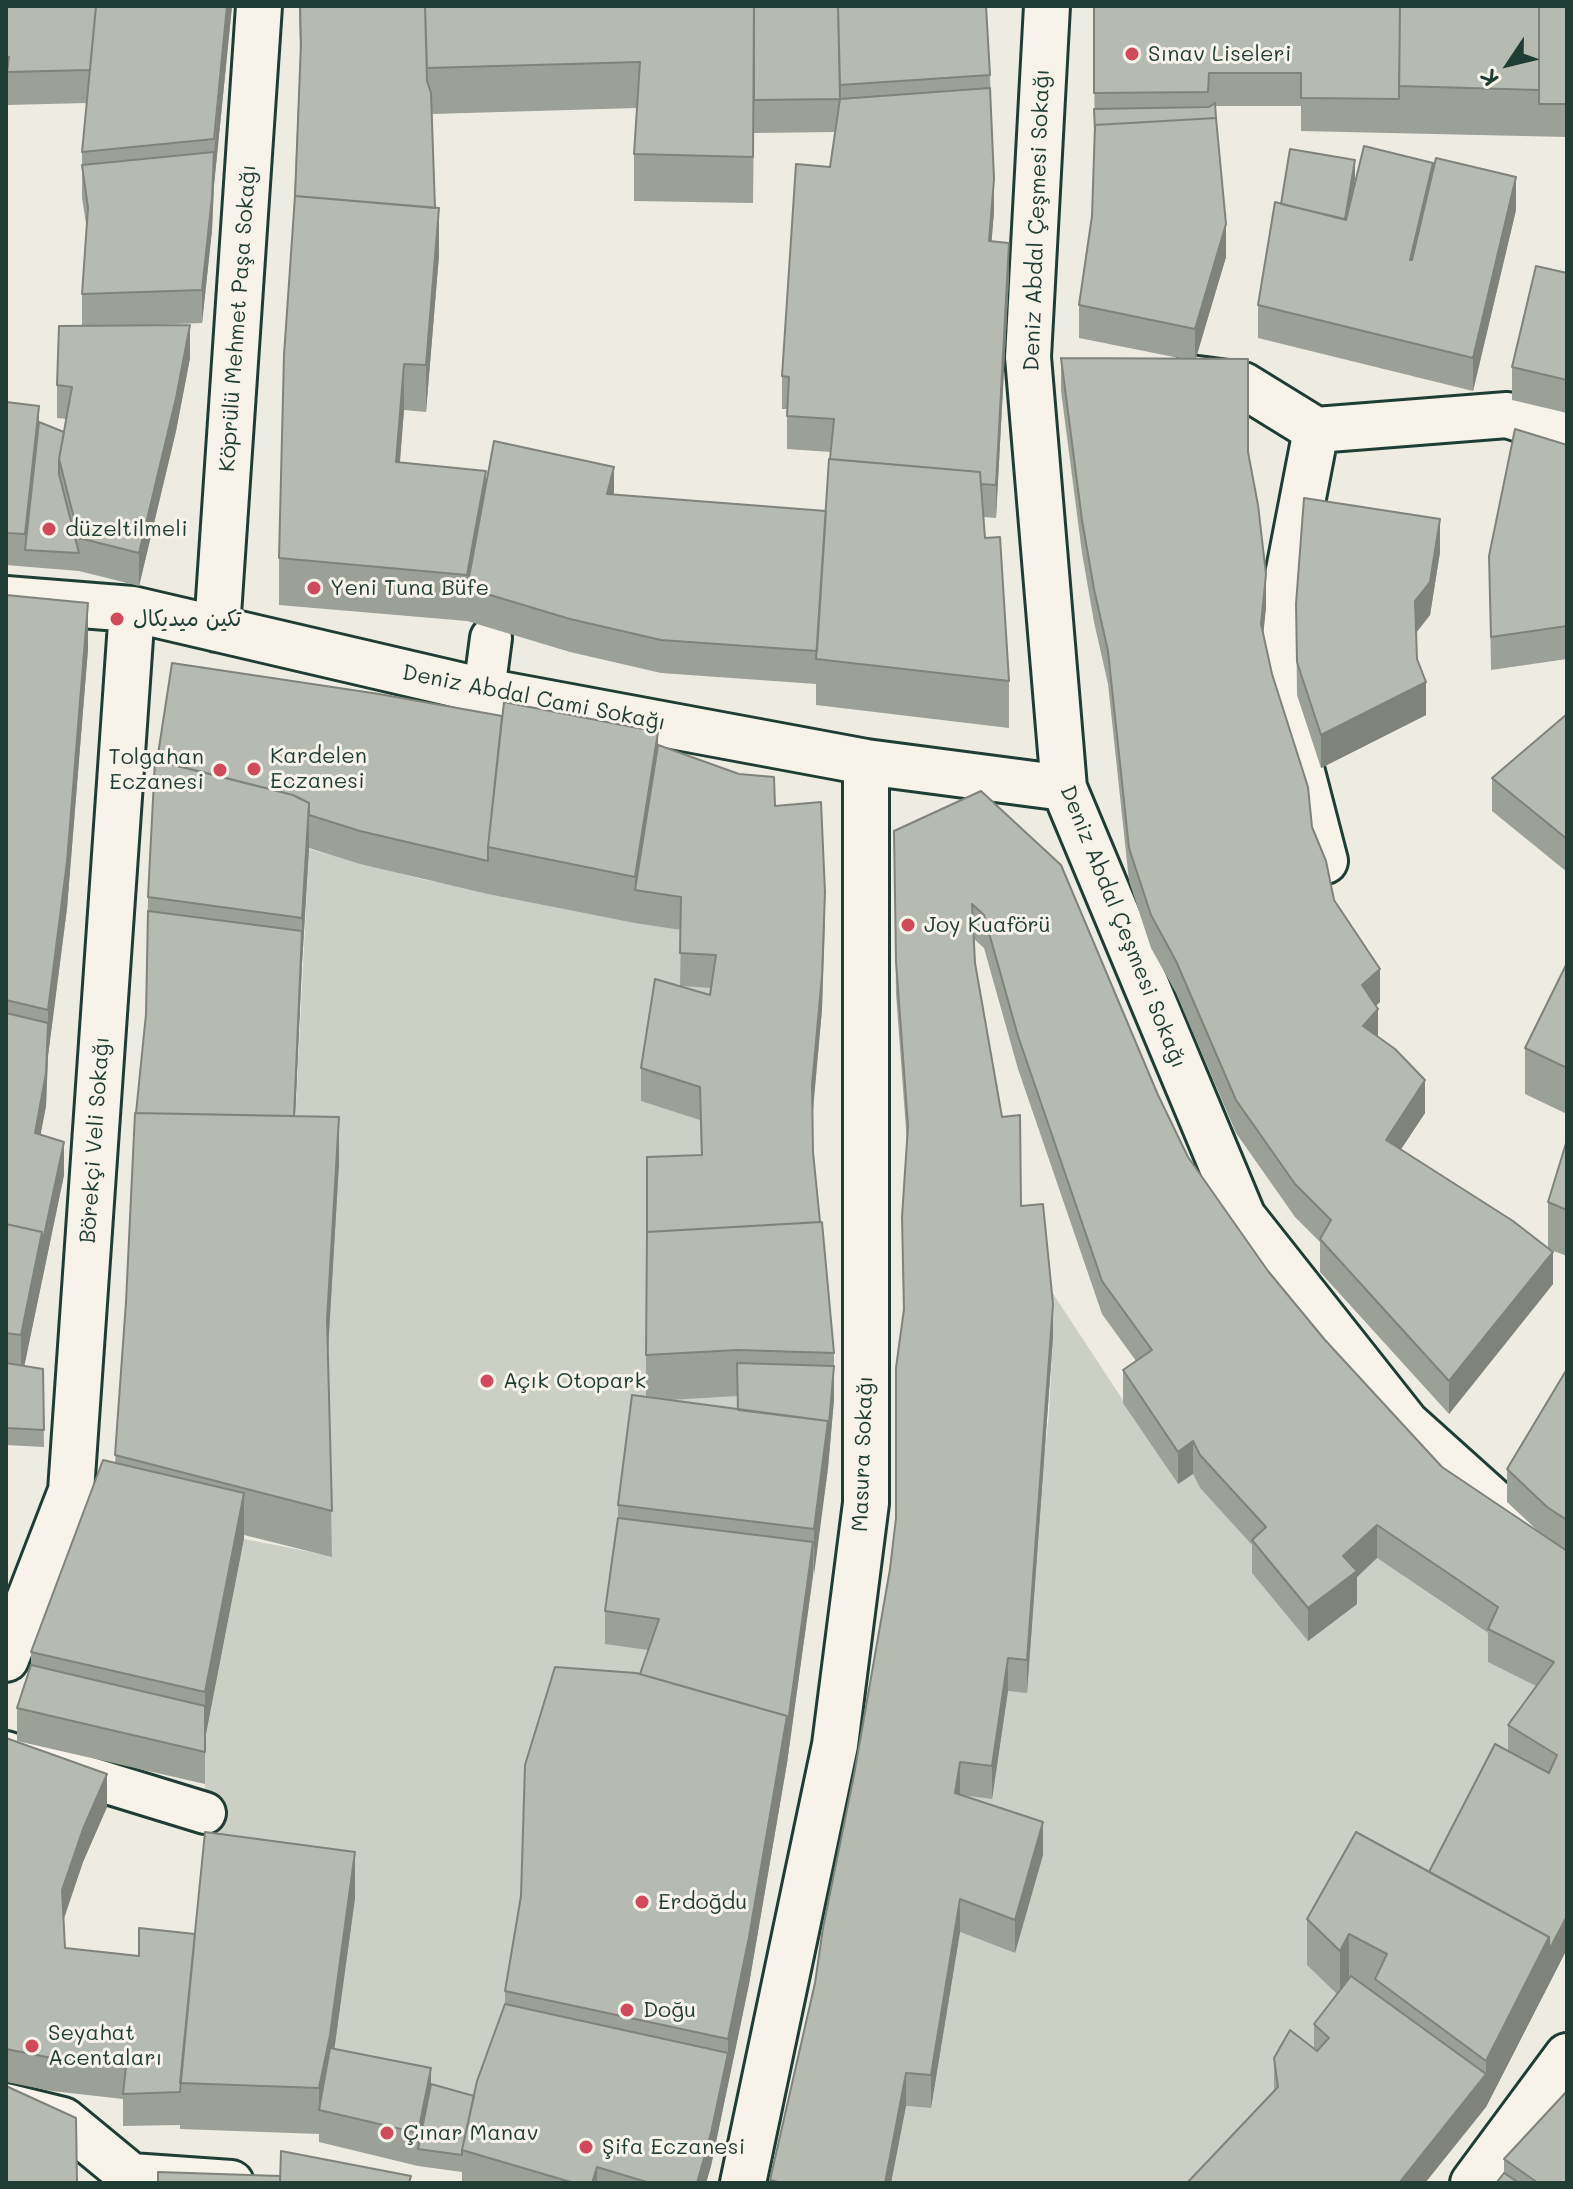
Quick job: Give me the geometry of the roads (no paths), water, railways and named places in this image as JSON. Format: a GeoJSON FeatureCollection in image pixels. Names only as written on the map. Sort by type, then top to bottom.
{"type":"FeatureCollection","features":[{"type":"Feature","properties":{"kind":"street","name":"Köprülü Mehmet Paşa Sokağı"},"geometry":{"type":"LineString","coordinates":[[217,629],[259,6]]}},
{"type":"Feature","properties":{"kind":"street","name":"Deniz Abdal Çeşmesi Sokağı"},"geometry":{"type":"LineString","coordinates":[[1047,6],[1028,357],[1064,788],[1243,1217],[1406,1423],[1554,1556],[1567,1563]]}},
{"type":"Feature","properties":{"kind":"street"},"geometry":{"type":"LineString","coordinates":[[1028,357],[1074,363]]}},
{"type":"Feature","properties":{"kind":"street"},"geometry":{"type":"LineString","coordinates":[[1151,373],[1243,385],[1316,430],[1507,415],[1567,434]]}},
{"type":"Feature","properties":{"kind":"street"},"geometry":{"type":"LineString","coordinates":[[1316,430],[1280,617],[1289,722],[1325,861]]}},
{"type":"Feature","properties":{"kind":"street","name":"Deniz Abdal Cami Sokağı"},"geometry":{"type":"LineString","coordinates":[[6,599],[132,609],[484,691],[866,762],[1064,788]]}},
{"type":"Feature","properties":{"kind":"street","name":"Börekçi Veli Sokağı"},"geometry":{"type":"LineString","coordinates":[[6,1659],[71,1491],[132,609]]}},
{"type":"Feature","properties":{"kind":"street","name":"Masura Sokağı"},"geometry":{"type":"LineString","coordinates":[[743,2183],[835,1745],[866,1503],[866,762]]}},
{"type":"Feature","properties":{"kind":"street"},"geometry":{"type":"LineString","coordinates":[[1473,2183],[1567,2056]]}},
{"type":"Feature","properties":{"kind":"street"},"geometry":{"type":"LineString","coordinates":[[6,2106],[63,2120],[131,2179],[231,2183]]}},
{"type":"Feature","properties":{"kind":"lane"},"geometry":{"type":"LineString","coordinates":[[484,691],[491,638]]}},
{"type":"Feature","properties":{"kind":"lane"},"geometry":{"type":"LineString","coordinates":[[6,1752],[205,1813]]}},
{"type":"Feature","properties":{"kind":"place","name":"Sınav Liseleri"},"geometry":{"type":"Point","coordinates":[1132,54]}},
{"type":"Feature","properties":{"kind":"place","name":"düzeltilmeli"},"geometry":{"type":"Point","coordinates":[49,529]}},
{"type":"Feature","properties":{"kind":"place","name":"Yeni Tuna Büfe"},"geometry":{"type":"Point","coordinates":[314,588]}},
{"type":"Feature","properties":{"kind":"place","name":"تكين ميديكال"},"geometry":{"type":"Point","coordinates":[117,619]}},
{"type":"Feature","properties":{"kind":"place","name":"Kardelen Eczanesi"},"geometry":{"type":"Point","coordinates":[254,769]}},
{"type":"Feature","properties":{"kind":"place","name":"Tolgahan Eczanesi"},"geometry":{"type":"Point","coordinates":[220,770]}},
{"type":"Feature","properties":{"kind":"place","name":"Joy Kuaförü"},"geometry":{"type":"Point","coordinates":[908,925]}},
{"type":"Feature","properties":{"kind":"place","name":"Açık Otopark"},"geometry":{"type":"Point","coordinates":[487,1381]}},
{"type":"Feature","properties":{"kind":"place","name":"Erdoğdu"},"geometry":{"type":"Point","coordinates":[642,1902]}},
{"type":"Feature","properties":{"kind":"place","name":"Doğu"},"geometry":{"type":"Point","coordinates":[627,2010]}},
{"type":"Feature","properties":{"kind":"place","name":"Seyahat Acentaları"},"geometry":{"type":"Point","coordinates":[32,2046]}},
{"type":"Feature","properties":{"kind":"place","name":"Çınar Manav"},"geometry":{"type":"Point","coordinates":[387,2133]}},
{"type":"Feature","properties":{"kind":"place","name":"Şifa Eczanesi"},"geometry":{"type":"Point","coordinates":[586,2147]}}]}
